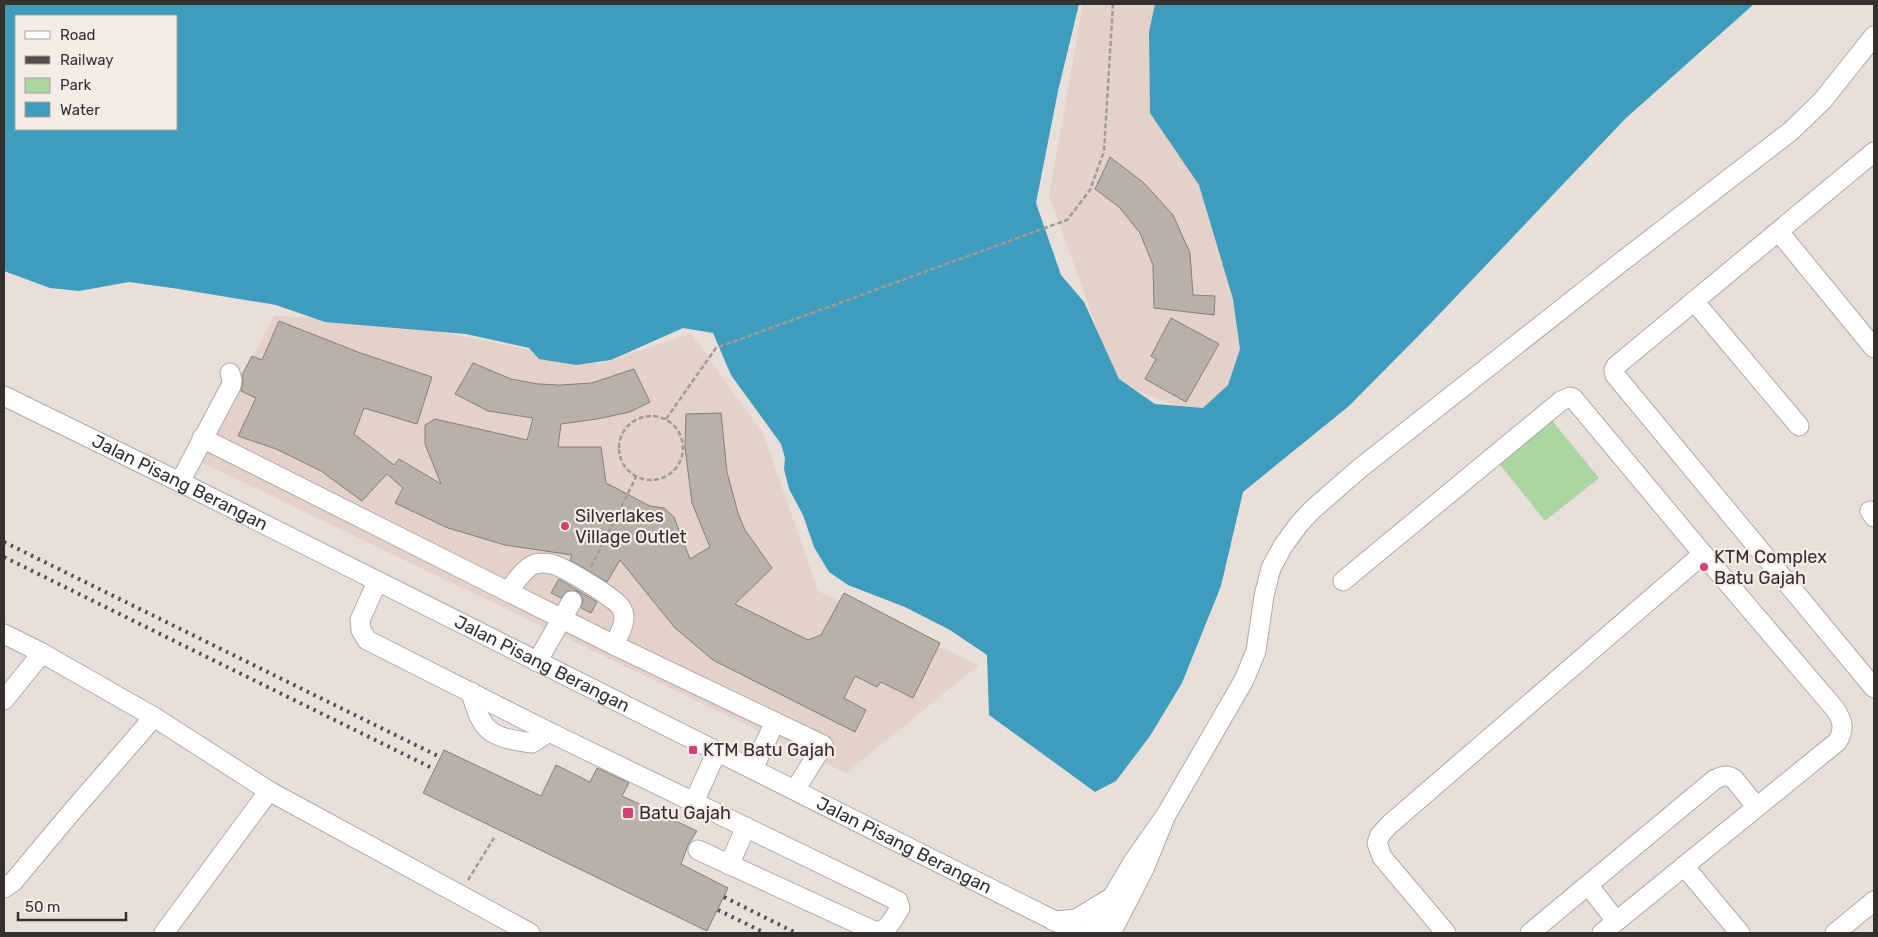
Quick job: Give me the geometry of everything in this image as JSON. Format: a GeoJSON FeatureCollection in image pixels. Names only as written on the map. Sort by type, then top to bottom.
{"type":"FeatureCollection","features":[{"type":"Feature","properties":{"kind":"street"},"geometry":{"type":"LineString","coordinates":[[1111,933],[1133,862],[1166,816],[1234,701],[1251,666],[1256,651],[1264,596],[1271,568],[1283,546],[1299,524],[1312,510],[1359,469],[1791,131],[1823,100],[1874,36]]}},
{"type":"Feature","properties":{"kind":"street"},"geometry":{"type":"LineString","coordinates":[[1874,153],[1614,368],[1614,374],[1874,688]]}},
{"type":"Feature","properties":{"kind":"street"},"geometry":{"type":"LineString","coordinates":[[1779,232],[1874,348]]}},
{"type":"Feature","properties":{"kind":"street"},"geometry":{"type":"LineString","coordinates":[[1694,301],[1799,426]]}},
{"type":"Feature","properties":{"kind":"street"},"geometry":{"type":"LineString","coordinates":[[180,482],[231,386],[230,373]]}},
{"type":"Feature","properties":{"kind":"street","name":"Jalan Pisang Berangan"},"geometry":{"type":"LineString","coordinates":[[4,396],[180,482],[1079,933]]}},
{"type":"Feature","properties":{"kind":"street"},"geometry":{"type":"LineString","coordinates":[[1343,581],[1561,401],[1570,397],[1573,398],[1842,719],[1842,734],[1837,742],[1609,927],[1588,886]]}},
{"type":"Feature","properties":{"kind":"street"},"geometry":{"type":"LineString","coordinates":[[202,438],[614,645],[823,745],[795,790]]}},
{"type":"Feature","properties":{"kind":"street"},"geometry":{"type":"LineString","coordinates":[[1446,933],[1382,857],[1377,843],[1380,835],[1389,825],[1703,554]]}},
{"type":"Feature","properties":{"kind":"street"},"geometry":{"type":"LineString","coordinates":[[508,591],[521,575],[534,564],[552,564],[615,600],[622,608],[625,619],[614,645]]}},
{"type":"Feature","properties":{"kind":"street"},"geometry":{"type":"LineString","coordinates":[[377,582],[360,620],[361,630],[367,640],[548,732],[898,901],[900,908],[889,926],[884,931],[876,932],[698,850]]}},
{"type":"Feature","properties":{"kind":"street"},"geometry":{"type":"LineString","coordinates":[[537,662],[572,602]]}},
{"type":"Feature","properties":{"kind":"street"},"geometry":{"type":"LineString","coordinates":[[4,634],[42,653],[154,717],[269,791],[530,933]]}},
{"type":"Feature","properties":{"kind":"street"},"geometry":{"type":"LineString","coordinates":[[4,700],[42,653]]}},
{"type":"Feature","properties":{"kind":"street"},"geometry":{"type":"LineString","coordinates":[[470,692],[483,726],[492,734],[532,743],[548,732]]}},
{"type":"Feature","properties":{"kind":"street"},"geometry":{"type":"LineString","coordinates":[[4,888],[13,882],[154,717]]}},
{"type":"Feature","properties":{"kind":"street"},"geometry":{"type":"LineString","coordinates":[[753,769],[775,722]]}},
{"type":"Feature","properties":{"kind":"street"},"geometry":{"type":"LineString","coordinates":[[694,802],[717,751]]}},
{"type":"Feature","properties":{"kind":"street"},"geometry":{"type":"LineString","coordinates":[[1530,933],[1714,780],[1722,776],[1729,776],[1734,779],[1756,806]]}},
{"type":"Feature","properties":{"kind":"street"},"geometry":{"type":"LineString","coordinates":[[164,933],[269,791]]}},
{"type":"Feature","properties":{"kind":"street"},"geometry":{"type":"LineString","coordinates":[[729,865],[746,827]]}},
{"type":"Feature","properties":{"kind":"street"},"geometry":{"type":"LineString","coordinates":[[1684,866],[1740,933]]}},
{"type":"Feature","properties":{"kind":"street"},"geometry":{"type":"LineString","coordinates":[[1054,921],[1069,921],[1082,916],[1123,894]]}},
{"type":"Feature","properties":{"kind":"street"},"geometry":{"type":"LineString","coordinates":[[1091,933],[1123,894]]}},
{"type":"Feature","properties":{"kind":"street"},"geometry":{"type":"LineString","coordinates":[[1123,894],[1126,933]]}},
{"type":"Feature","properties":{"kind":"street"},"geometry":{"type":"LineString","coordinates":[[1835,933],[1874,901]]}},
{"type":"Feature","properties":{"kind":"path"},"geometry":{"type":"LineString","coordinates":[[666,419],[716,348],[1067,220],[1090,190],[1104,151],[1113,4]]}},
{"type":"Feature","properties":{"kind":"path"},"geometry":{"type":"LineString","coordinates":[[644,416],[666,419],[680,433],[684,453],[680,463],[666,477],[656,480],[636,477],[627,470],[621,461],[618,450],[625,428],[633,421],[644,416]]}},
{"type":"Feature","properties":{"kind":"path"},"geometry":{"type":"LineString","coordinates":[[584,581],[636,477]]}},
{"type":"Feature","properties":{"kind":"path"},"geometry":{"type":"LineString","coordinates":[[459,894],[494,838]]}},
{"type":"Feature","properties":{"kind":"shaded area"},"geometry":{"type":"Polygon","coordinates":[[[1083,4],[1170,4],[1260,382],[1201,416],[1116,382],[1049,195],[1083,4]]]}},
{"type":"Feature","properties":{"kind":"shaded area","name":"Silverlakes Village Outlet"},"geometry":{"type":"Polygon","coordinates":[[[274,316],[393,322],[601,364],[691,333],[764,435],[818,591],[979,665],[846,773],[201,462],[274,316]]]}},
{"type":"Feature","properties":{"kind":"green space"},"geometry":{"type":"Polygon","coordinates":[[[1550,418],[1599,478],[1545,521],[1497,461],[1550,418]]]}},
{"type":"Feature","properties":{"kind":"water"},"geometry":{"type":"Polygon","coordinates":[[[4,4],[1079,4],[1058,91],[1036,203],[1061,275],[1084,302],[1119,379],[1155,404],[1203,408],[1228,385],[1240,349],[1233,299],[1199,185],[1150,113],[1149,32],[1155,4],[1754,4],[1625,119],[1432,322],[1349,406],[1243,492],[1221,586],[1182,683],[1150,736],[1116,781],[1095,792],[989,715],[987,655],[950,630],[905,607],[848,585],[829,572],[814,547],[803,515],[789,489],[781,444],[731,375],[713,333],[683,328],[611,360],[576,365],[539,359],[529,348],[466,334],[325,322],[276,305],[179,289],[129,282],[79,291],[50,288],[4,271],[4,4]]]}},
{"type":"Feature","properties":{"kind":"building"},"geometry":{"type":"Polygon","coordinates":[[[1110,157],[1144,183],[1173,215],[1190,253],[1193,295],[1215,296],[1214,315],[1154,308],[1153,265],[1140,233],[1119,207],[1095,189],[1110,157]]]}},
{"type":"Feature","properties":{"kind":"building"},"geometry":{"type":"Polygon","coordinates":[[[1171,318],[1219,344],[1186,402],[1145,379],[1156,359],[1151,356],[1171,318]]]}},
{"type":"Feature","properties":{"kind":"building"},"geometry":{"type":"Polygon","coordinates":[[[279,321],[358,352],[432,377],[417,424],[364,408],[354,434],[394,465],[399,459],[441,484],[425,444],[425,425],[435,419],[527,440],[533,418],[488,411],[455,394],[473,363],[511,379],[538,384],[560,385],[592,383],[634,369],[650,402],[630,412],[561,424],[558,447],[601,447],[606,483],[650,506],[664,508],[674,517],[690,559],[710,547],[692,503],[685,447],[686,414],[721,413],[727,472],[738,513],[745,530],[772,568],[735,604],[808,640],[821,635],[844,593],[940,643],[913,698],[881,682],[877,687],[855,676],[844,698],[866,710],[855,732],[713,660],[675,628],[620,560],[607,582],[570,560],[572,555],[505,545],[448,528],[395,503],[403,488],[387,474],[362,501],[321,471],[276,449],[238,436],[256,398],[241,391],[242,375],[252,356],[262,360],[279,321]]]}},
{"type":"Feature","properties":{"kind":"building"},"geometry":{"type":"Polygon","coordinates":[[[559,579],[597,602],[591,613],[581,608],[583,600],[577,591],[567,591],[561,598],[551,593],[559,579]]]}},
{"type":"Feature","properties":{"kind":"building"},"geometry":{"type":"Polygon","coordinates":[[[444,750],[541,796],[556,765],[590,782],[597,768],[629,783],[622,796],[697,831],[688,845],[681,864],[728,888],[707,931],[423,793],[444,750]]]}},
{"type":"Feature","properties":{"kind":"railway"},"geometry":{"type":"LineString","coordinates":[[4,542],[440,757]]}},
{"type":"Feature","properties":{"kind":"railway"},"geometry":{"type":"LineString","coordinates":[[4,557],[434,769]]}},
{"type":"Feature","properties":{"kind":"railway"},"geometry":{"type":"LineString","coordinates":[[724,897],[796,933]]}},
{"type":"Feature","properties":{"kind":"railway"},"geometry":{"type":"LineString","coordinates":[[718,910],[765,933]]}},
{"type":"Feature","properties":{"kind":"place","name":"Silverlakes Village Outlet"},"geometry":{"type":"Point","coordinates":[565,526]}},
{"type":"Feature","properties":{"kind":"place","name":"KTM Complex Batu Gajah"},"geometry":{"type":"Point","coordinates":[1704,567]}},
{"type":"Feature","properties":{"kind":"place","name":"KTM Batu Gajah"},"geometry":{"type":"Point","coordinates":[693,750]}},
{"type":"Feature","properties":{"kind":"place","name":"Batu Gajah"},"geometry":{"type":"Point","coordinates":[628,813]}}]}
